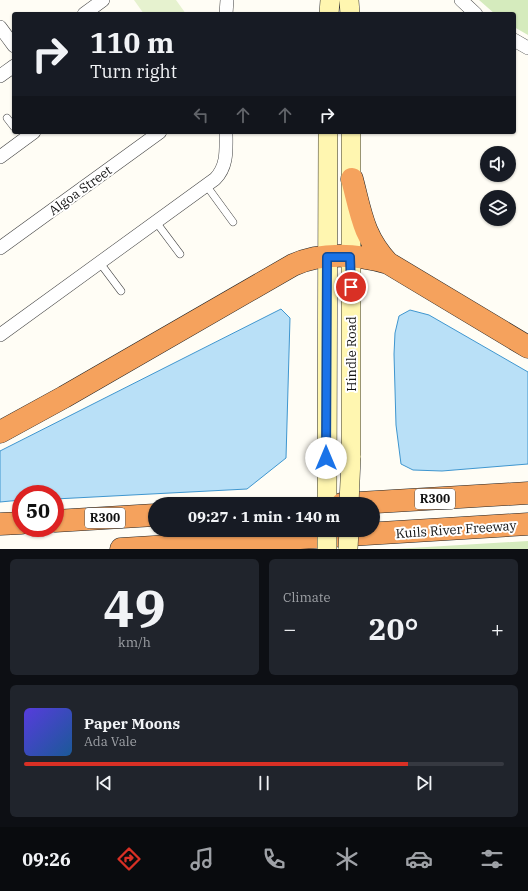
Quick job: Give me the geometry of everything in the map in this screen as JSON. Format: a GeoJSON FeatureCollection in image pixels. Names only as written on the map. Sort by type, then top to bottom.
{"type":"FeatureCollection","features":[{"type":"Feature","properties":{"kind":"highway"},"geometry":{"type":"LineString","coordinates":[[352,179],[364,227],[375,250],[388,263]]}},
{"type":"Feature","properties":{"kind":"highway"},"geometry":{"type":"LineString","coordinates":[[0,432],[64,397],[293,265],[308,258],[372,258],[388,263],[528,347]]}},
{"type":"Feature","properties":{"kind":"highway","name":"R300"},"geometry":{"type":"LineString","coordinates":[[380,502],[528,493]]}},
{"type":"Feature","properties":{"kind":"highway","name":"R300"},"geometry":{"type":"LineString","coordinates":[[64,520],[148,515]]}},
{"type":"Feature","properties":{"kind":"highway"},"geometry":{"type":"LineString","coordinates":[[0,524],[12,523]]}},
{"type":"Feature","properties":{"kind":"highway","name":"Kuils River Freeway"},"geometry":{"type":"LineString","coordinates":[[121,549],[528,524]]}},
{"type":"Feature","properties":{"kind":"main road"},"geometry":{"type":"LineString","coordinates":[[329,12],[330,0]]}},
{"type":"Feature","properties":{"kind":"main road"},"geometry":{"type":"LineString","coordinates":[[349,0],[350,12]]}},
{"type":"Feature","properties":{"kind":"main road","name":"Hindle Road"},"geometry":{"type":"LineString","coordinates":[[327,497],[328,134]]}},
{"type":"Feature","properties":{"kind":"main road","name":"Hindle Road"},"geometry":{"type":"LineString","coordinates":[[350,497],[351,134]]}},
{"type":"Feature","properties":{"kind":"main road"},"geometry":{"type":"LineString","coordinates":[[327,537],[327,549]]}},
{"type":"Feature","properties":{"kind":"main road"},"geometry":{"type":"LineString","coordinates":[[348,549],[349,537]]}},
{"type":"Feature","properties":{"kind":"street"},"geometry":{"type":"LineString","coordinates":[[87,12],[103,0]]}},
{"type":"Feature","properties":{"kind":"street"},"geometry":{"type":"LineString","coordinates":[[226,12],[227,0]]}},
{"type":"Feature","properties":{"kind":"street"},"geometry":{"type":"LineString","coordinates":[[461,0],[474,12]]}},
{"type":"Feature","properties":{"kind":"street"},"geometry":{"type":"LineString","coordinates":[[0,27],[12,43]]}},
{"type":"Feature","properties":{"kind":"street"},"geometry":{"type":"LineString","coordinates":[[516,41],[528,48]]}},
{"type":"Feature","properties":{"kind":"street"},"geometry":{"type":"LineString","coordinates":[[0,76],[12,67]]}},
{"type":"Feature","properties":{"kind":"street","name":"Algoa Street"},"geometry":{"type":"LineString","coordinates":[[0,248],[157,134]]}},
{"type":"Feature","properties":{"kind":"street"},"geometry":{"type":"LineString","coordinates":[[0,335],[100,264],[206,185],[223,170],[225,161],[226,134]]}},
{"type":"Feature","properties":{"kind":"street"},"geometry":{"type":"LineString","coordinates":[[0,157],[21,136]]}},
{"type":"Feature","properties":{"kind":"lane"},"geometry":{"type":"LineString","coordinates":[[7,118],[12,124]]}},
{"type":"Feature","properties":{"kind":"lane"},"geometry":{"type":"LineString","coordinates":[[206,185],[233,222]]}},
{"type":"Feature","properties":{"kind":"lane"},"geometry":{"type":"LineString","coordinates":[[156,222],[180,254]]}},
{"type":"Feature","properties":{"kind":"lane"},"geometry":{"type":"LineString","coordinates":[[100,264],[121,291]]}},
{"type":"Feature","properties":{"kind":"green space"},"geometry":{"type":"Polygon","coordinates":[[[134,0],[176,0],[185,12],[143,12],[134,0]]]}},
{"type":"Feature","properties":{"kind":"green space"},"geometry":{"type":"Polygon","coordinates":[[[479,0],[528,0],[528,35],[516,28],[516,12],[493,12],[479,0]]]}},
{"type":"Feature","properties":{"kind":"green space"},"geometry":{"type":"Polygon","coordinates":[[[528,541],[528,549],[394,549],[528,541]]]}},
{"type":"Feature","properties":{"kind":"water"},"geometry":{"type":"Polygon","coordinates":[[[281,309],[290,318],[286,458],[247,489],[64,499],[64,485],[12,485],[12,501],[0,502],[0,451],[281,309]]]}},
{"type":"Feature","properties":{"kind":"water"},"geometry":{"type":"Polygon","coordinates":[[[410,310],[429,315],[528,372],[528,464],[442,471],[413,470],[401,464],[396,425],[394,354],[395,333],[399,316],[410,310]]]}},
{"type":"Feature","properties":{"kind":"route"},"geometry":{"type":"LineString","coordinates":[[326,458],[327,257],[350,257],[351,287]]}}]}
